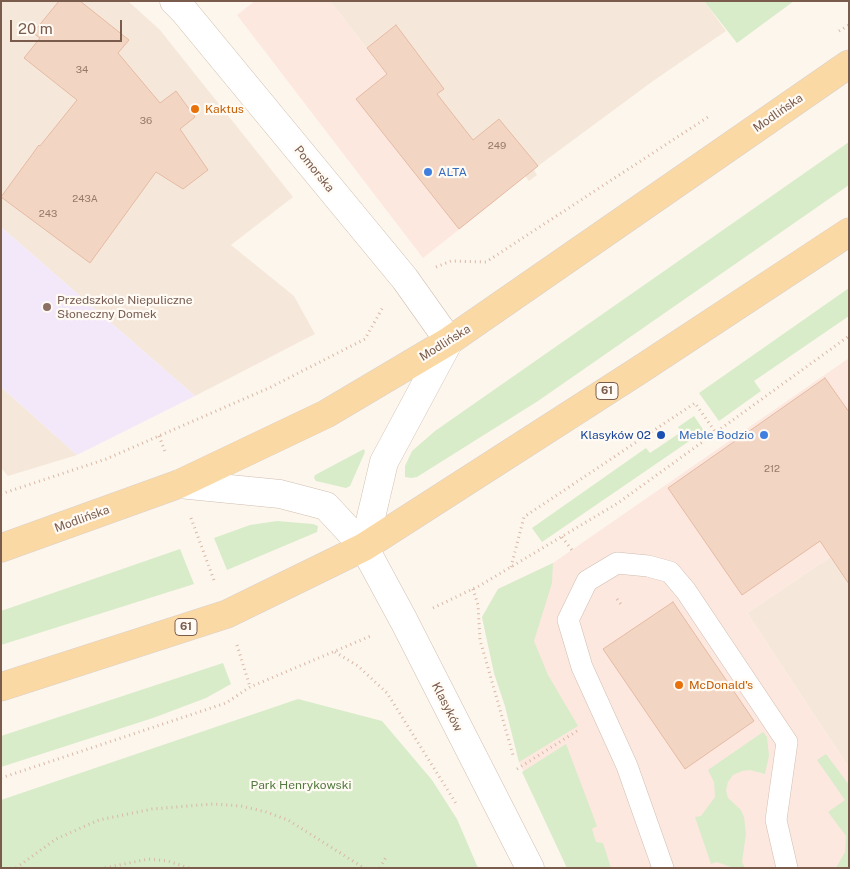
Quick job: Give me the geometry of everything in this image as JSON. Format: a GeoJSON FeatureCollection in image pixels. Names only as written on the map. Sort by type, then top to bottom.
{"type":"FeatureCollection","features":[{"type":"Feature","properties":{"kind":"main road","name":"Modlińska"},"geometry":{"type":"LineString","coordinates":[[1,548],[179,484],[326,414],[449,342],[849,64]]}},
{"type":"Feature","properties":{"kind":"main road","name":"61"},"geometry":{"type":"LineString","coordinates":[[1,687],[227,614],[364,547],[638,371],[849,232]]}},
{"type":"Feature","properties":{"kind":"street","name":"Pomorska"},"geometry":{"type":"LineString","coordinates":[[185,4],[405,279],[449,342]]}},
{"type":"Feature","properties":{"kind":"street"},"geometry":{"type":"LineString","coordinates":[[364,547],[384,462],[449,342]]}},
{"type":"Feature","properties":{"kind":"street","name":"Klasyków"},"geometry":{"type":"LineString","coordinates":[[179,484],[280,494],[326,506],[364,547],[404,621],[530,868]]}},
{"type":"Feature","properties":{"kind":"lane"},"geometry":{"type":"LineString","coordinates":[[663,868],[627,766],[582,667],[568,620],[587,581],[617,563],[648,566],[670,572],[686,591],[786,742],[776,820],[788,868]]}},
{"type":"Feature","properties":{"kind":"path"},"geometry":{"type":"LineString","coordinates":[[833,35],[849,25]]}},
{"type":"Feature","properties":{"kind":"path"},"geometry":{"type":"LineString","coordinates":[[1,494],[106,459],[270,388],[365,339],[388,298],[405,279],[451,261],[486,262],[714,114]]}},
{"type":"Feature","properties":{"kind":"path"},"geometry":{"type":"LineString","coordinates":[[1,778],[226,703],[250,687],[334,652],[473,589],[618,503],[849,336]]}},
{"type":"Feature","properties":{"kind":"path"},"geometry":{"type":"LineString","coordinates":[[510,568],[524,517],[695,402],[716,433]]}},
{"type":"Feature","properties":{"kind":"path"},"geometry":{"type":"LineString","coordinates":[[159,436],[179,484],[227,614],[250,687]]}},
{"type":"Feature","properties":{"kind":"path"},"geometry":{"type":"LineString","coordinates":[[473,589],[478,605],[480,640],[485,660],[520,776]]}},
{"type":"Feature","properties":{"kind":"path"},"geometry":{"type":"LineString","coordinates":[[334,652],[358,666],[387,693],[458,806]]}},
{"type":"Feature","properties":{"kind":"path"},"geometry":{"type":"LineString","coordinates":[[517,770],[580,729],[602,711]]}},
{"type":"Feature","properties":{"kind":"path"},"geometry":{"type":"LineString","coordinates":[[16,868],[56,839],[99,820],[152,809],[213,804],[242,806],[288,820],[364,868]]}},
{"type":"Feature","properties":{"kind":"path"},"geometry":{"type":"LineString","coordinates":[[380,868],[386,856]]}},
{"type":"Feature","properties":{"kind":"path"},"geometry":{"type":"LineString","coordinates":[[105,868],[148,859],[168,861],[189,868]]}},
{"type":"Feature","properties":{"kind":"shaded area"},"geometry":{"type":"Polygon","coordinates":[[[1,1],[128,1],[160,30],[293,197],[231,245],[294,296],[315,334],[195,396],[1,227],[1,1]]]}},
{"type":"Feature","properties":{"kind":"shaded area"},"geometry":{"type":"Polygon","coordinates":[[[255,1],[330,1],[489,206],[423,258],[237,15],[255,1]]]}},
{"type":"Feature","properties":{"kind":"shaded area"},"geometry":{"type":"Polygon","coordinates":[[[330,1],[704,1],[726,31],[653,81],[538,166],[534,170],[537,175],[529,181],[525,176],[489,206],[330,1]]]}},
{"type":"Feature","properties":{"kind":"shaded area","name":"Przedszkole Niepuliczne Słoneczny Domek"},"geometry":{"type":"Polygon","coordinates":[[[1,227],[195,396],[77,455],[1,387],[1,227]]]}},
{"type":"Feature","properties":{"kind":"shaded area"},"geometry":{"type":"Polygon","coordinates":[[[849,358],[849,544],[747,613],[849,768],[849,868],[567,868],[519,762],[505,706],[494,673],[482,617],[498,589],[553,563],[849,358]]]}},
{"type":"Feature","properties":{"kind":"shaded area"},"geometry":{"type":"Polygon","coordinates":[[[1,387],[77,455],[8,476],[1,468],[1,387]]]}},
{"type":"Feature","properties":{"kind":"shaded area"},"geometry":{"type":"Polygon","coordinates":[[[849,544],[849,768],[747,613],[849,544]]]}},
{"type":"Feature","properties":{"kind":"green space"},"geometry":{"type":"Polygon","coordinates":[[[704,1],[794,1],[737,43],[704,1]]]}},
{"type":"Feature","properties":{"kind":"green space"},"geometry":{"type":"Polygon","coordinates":[[[849,142],[849,185],[538,401],[417,477],[405,477],[405,466],[412,451],[435,431],[849,142]]]}},
{"type":"Feature","properties":{"kind":"green space"},"geometry":{"type":"Polygon","coordinates":[[[849,288],[849,316],[754,381],[761,391],[719,421],[699,393],[849,288]]]}},
{"type":"Feature","properties":{"kind":"green space"},"geometry":{"type":"Polygon","coordinates":[[[694,416],[704,431],[542,542],[532,528],[646,448],[650,453],[681,432],[678,427],[694,416]]]}},
{"type":"Feature","properties":{"kind":"green space"},"geometry":{"type":"Polygon","coordinates":[[[364,449],[365,452],[350,486],[346,488],[316,481],[314,478],[315,475],[364,449]]]}},
{"type":"Feature","properties":{"kind":"green space"},"geometry":{"type":"Polygon","coordinates":[[[277,521],[313,524],[318,526],[317,532],[227,570],[214,538],[250,525],[277,521]]]}},
{"type":"Feature","properties":{"kind":"green space"},"geometry":{"type":"Polygon","coordinates":[[[180,549],[194,584],[1,645],[1,611],[180,549]]]}},
{"type":"Feature","properties":{"kind":"green space"},"geometry":{"type":"Polygon","coordinates":[[[553,563],[552,583],[534,641],[548,675],[578,726],[519,762],[505,706],[494,673],[482,617],[498,589],[553,563]]]}},
{"type":"Feature","properties":{"kind":"green space"},"geometry":{"type":"Polygon","coordinates":[[[223,663],[231,684],[206,698],[153,718],[1,767],[1,736],[223,663]]]}},
{"type":"Feature","properties":{"kind":"green space","name":"Park Henrykowski"},"geometry":{"type":"Polygon","coordinates":[[[298,699],[382,721],[432,780],[457,819],[478,868],[1,868],[1,800],[298,699]]]}},
{"type":"Feature","properties":{"kind":"green space"},"geometry":{"type":"Polygon","coordinates":[[[763,732],[767,737],[769,756],[765,774],[750,770],[742,771],[733,775],[728,782],[726,790],[728,798],[741,810],[744,817],[746,834],[742,862],[745,868],[733,868],[717,862],[711,864],[695,817],[701,816],[715,797],[714,782],[708,770],[763,732]]]}},
{"type":"Feature","properties":{"kind":"green space"},"geometry":{"type":"Polygon","coordinates":[[[566,744],[597,826],[592,829],[596,842],[603,843],[611,868],[567,868],[522,772],[566,744]]]}},
{"type":"Feature","properties":{"kind":"green space"},"geometry":{"type":"Polygon","coordinates":[[[826,754],[849,785],[849,868],[836,868],[845,852],[846,836],[828,812],[845,800],[817,760],[826,754]]]}},
{"type":"Feature","properties":{"kind":"building"},"geometry":{"type":"Polygon","coordinates":[[[59,1],[80,1],[129,40],[118,53],[160,103],[176,91],[195,117],[180,129],[208,170],[183,189],[156,172],[90,263],[1,197],[39,145],[77,100],[24,58],[40,38],[33,33],[59,1]]]}},
{"type":"Feature","properties":{"kind":"building"},"geometry":{"type":"Polygon","coordinates":[[[396,25],[444,89],[437,94],[473,140],[499,119],[538,166],[459,229],[356,99],[387,74],[367,48],[396,25]]]}},
{"type":"Feature","properties":{"kind":"building"},"geometry":{"type":"Polygon","coordinates":[[[825,378],[849,412],[849,584],[820,541],[742,595],[668,488],[825,378]]]}},
{"type":"Feature","properties":{"kind":"building","name":"McDonald's"},"geometry":{"type":"Polygon","coordinates":[[[673,602],[754,721],[685,769],[603,649],[673,602]]]}},
{"type":"Feature","properties":{"kind":"place","name":"Kaktus"},"geometry":{"type":"Point","coordinates":[195,109]}},
{"type":"Feature","properties":{"kind":"place","name":"ALTA"},"geometry":{"type":"Point","coordinates":[428,172]}},
{"type":"Feature","properties":{"kind":"place","name":"Przedszkole Niepuliczne Słoneczny Domek"},"geometry":{"type":"Point","coordinates":[47,307]}},
{"type":"Feature","properties":{"kind":"place","name":"Klasyków 02"},"geometry":{"type":"Point","coordinates":[661,435]}},
{"type":"Feature","properties":{"kind":"place","name":"Meble Bodzio"},"geometry":{"type":"Point","coordinates":[764,435]}},
{"type":"Feature","properties":{"kind":"place","name":"McDonald's"},"geometry":{"type":"Point","coordinates":[679,685]}}]}
